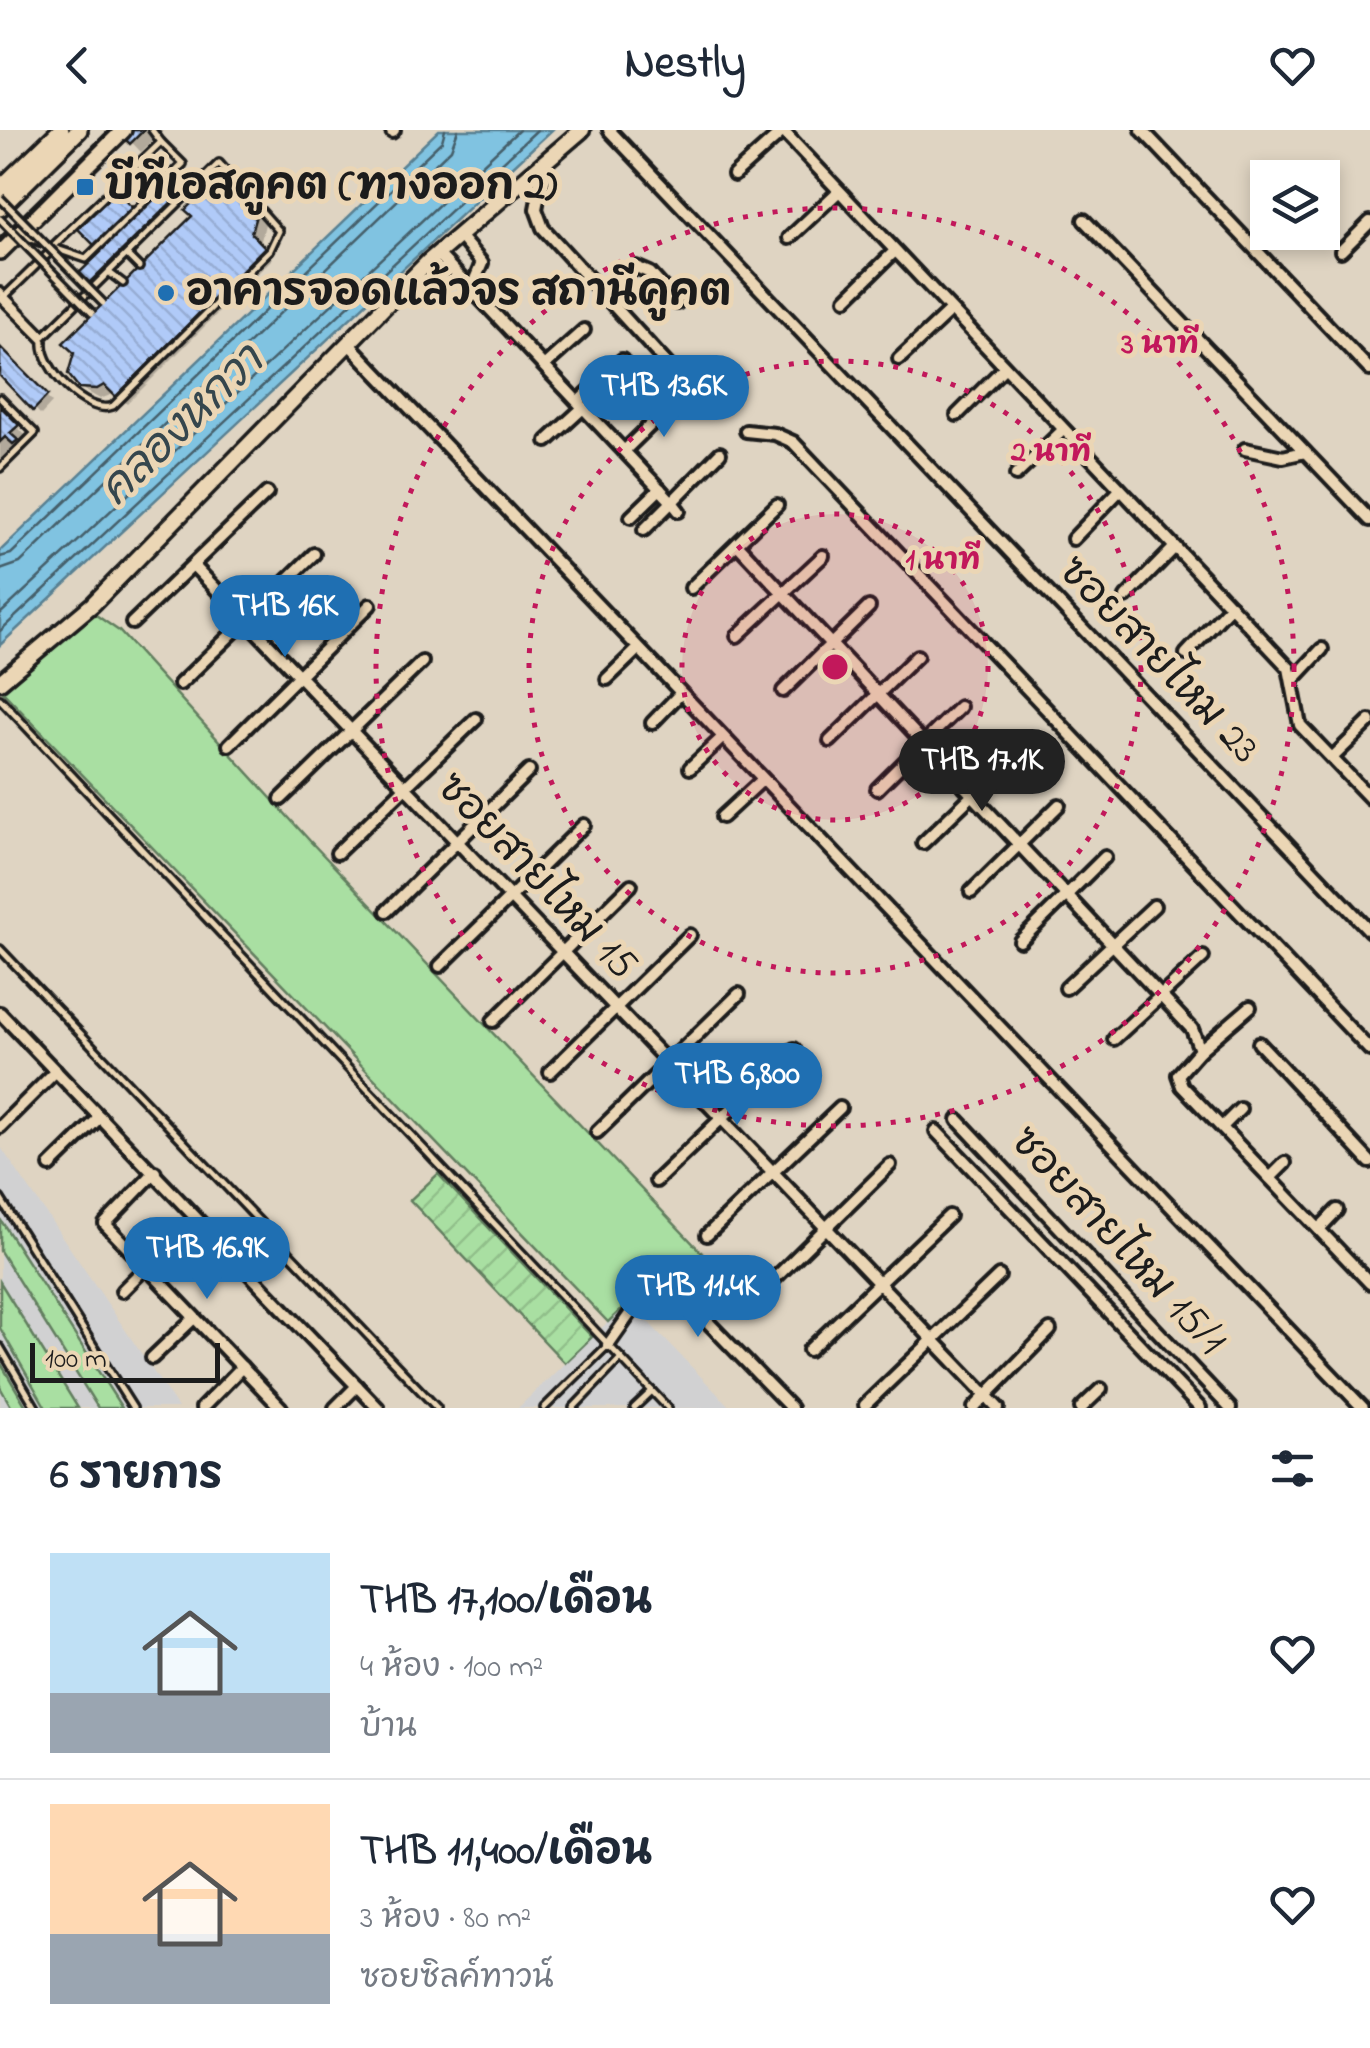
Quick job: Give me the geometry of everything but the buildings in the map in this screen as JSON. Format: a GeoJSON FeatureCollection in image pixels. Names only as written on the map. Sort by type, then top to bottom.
{"type":"FeatureCollection","features":[{"type":"Feature","properties":{"kind":"main road"},"geometry":{"type":"LineString","coordinates":[[0,189],[61,130]]}},
{"type":"Feature","properties":{"kind":"main road"},"geometry":{"type":"LineString","coordinates":[[0,208],[79,130]]}},
{"type":"Feature","properties":{"kind":"main road"},"geometry":{"type":"LineString","coordinates":[[0,251],[123,130]]}},
{"type":"Feature","properties":{"kind":"street"},"geometry":{"type":"LineString","coordinates":[[0,682],[93,604],[438,254],[582,130]]}},
{"type":"Feature","properties":{"kind":"street","name":"ซอยสายไหม 23"},"geometry":{"type":"LineString","coordinates":[[609,130],[1370,932]]}},
{"type":"Feature","properties":{"kind":"street"},"geometry":{"type":"LineString","coordinates":[[734,175],[782,130],[1290,668],[1300,726],[1370,798]]}},
{"type":"Feature","properties":{"kind":"street"},"geometry":{"type":"LineString","coordinates":[[1142,130],[1370,370]]}},
{"type":"Feature","properties":{"kind":"street"},"geometry":{"type":"LineString","coordinates":[[534,172],[542,183],[537,217],[678,376]]}},
{"type":"Feature","properties":{"kind":"street"},"geometry":{"type":"LineString","coordinates":[[789,238],[838,192]]}},
{"type":"Feature","properties":{"kind":"street"},"geometry":{"type":"LineString","coordinates":[[1084,220],[1370,520]]}},
{"type":"Feature","properties":{"kind":"street"},"geometry":{"type":"LineString","coordinates":[[1342,251],[1370,222]]}},
{"type":"Feature","properties":{"kind":"street"},"geometry":{"type":"LineString","coordinates":[[460,237],[482,263],[470,289]]}},
{"type":"Feature","properties":{"kind":"street"},"geometry":{"type":"LineString","coordinates":[[846,299],[894,251]]}},
{"type":"Feature","properties":{"kind":"street"},"geometry":{"type":"LineString","coordinates":[[438,254],[675,506]]}},
{"type":"Feature","properties":{"kind":"street"},"geometry":{"type":"LineString","coordinates":[[603,294],[636,267],[650,272],[678,303]]}},
{"type":"Feature","properties":{"kind":"street"},"geometry":{"type":"LineString","coordinates":[[900,359],[950,311]]}},
{"type":"Feature","properties":{"kind":"street"},"geometry":{"type":"LineString","coordinates":[[546,366],[584,330]]}},
{"type":"Feature","properties":{"kind":"street"},"geometry":{"type":"LineString","coordinates":[[348,343],[760,780],[1363,1408]]}},
{"type":"Feature","properties":{"kind":"street"},"geometry":{"type":"LineString","coordinates":[[547,441],[622,360]]}},
{"type":"Feature","properties":{"kind":"street"},"geometry":{"type":"LineString","coordinates":[[957,415],[1004,368]]}},
{"type":"Feature","properties":{"kind":"street"},"geometry":{"type":"LineString","coordinates":[[624,451],[676,400]]}},
{"type":"Feature","properties":{"kind":"street"},"geometry":{"type":"LineString","coordinates":[[1016,475],[1062,430]]}},
{"type":"Feature","properties":{"kind":"street"},"geometry":{"type":"LineString","coordinates":[[746,431],[775,434],[794,442],[1370,1050]]}},
{"type":"Feature","properties":{"kind":"street"},"geometry":{"type":"LineString","coordinates":[[1246,448],[1283,457],[1305,452]]}},
{"type":"Feature","properties":{"kind":"street"},"geometry":{"type":"LineString","coordinates":[[644,530],[675,506],[720,453]]}},
{"type":"Feature","properties":{"kind":"street"},"geometry":{"type":"LineString","coordinates":[[631,517],[660,489]]}},
{"type":"Feature","properties":{"kind":"street"},"geometry":{"type":"LineString","coordinates":[[1072,539],[1120,490]]}},
{"type":"Feature","properties":{"kind":"street"},"geometry":{"type":"LineString","coordinates":[[132,623],[268,493]]}},
{"type":"Feature","properties":{"kind":"street"},"geometry":{"type":"LineString","coordinates":[[691,588],[777,505]]}},
{"type":"Feature","properties":{"kind":"street"},"geometry":{"type":"LineString","coordinates":[[737,544],[1161,996],[1192,1030],[1200,1050]]}},
{"type":"Feature","properties":{"kind":"street"},"geometry":{"type":"LineString","coordinates":[[1126,597],[1176,547]]}},
{"type":"Feature","properties":{"kind":"street"},"geometry":{"type":"LineString","coordinates":[[180,684],[314,554]]}},
{"type":"Feature","properties":{"kind":"street"},"geometry":{"type":"LineString","coordinates":[[736,636],[823,556]]}},
{"type":"Feature","properties":{"kind":"street","name":"ซอยสายไหม 15"},"geometry":{"type":"LineString","coordinates":[[193,564],[998,1408]]}},
{"type":"Feature","properties":{"kind":"street"},"geometry":{"type":"LineString","coordinates":[[229,744],[370,605]]}},
{"type":"Feature","properties":{"kind":"street"},"geometry":{"type":"LineString","coordinates":[[1186,654],[1231,606]]}},
{"type":"Feature","properties":{"kind":"street"},"geometry":{"type":"LineString","coordinates":[[783,691],[869,607]]}},
{"type":"Feature","properties":{"kind":"street"},"geometry":{"type":"LineString","coordinates":[[607,679],[638,649]]}},
{"type":"Feature","properties":{"kind":"street"},"geometry":{"type":"LineString","coordinates":[[1292,681],[1322,649]]}},
{"type":"Feature","properties":{"kind":"street"},"geometry":{"type":"LineString","coordinates":[[830,741],[917,656]]}},
{"type":"Feature","properties":{"kind":"street"},"geometry":{"type":"LineString","coordinates":[[281,800],[422,662]]}},
{"type":"Feature","properties":{"kind":"street"},"geometry":{"type":"LineString","coordinates":[[652,723],[680,694]]}},
{"type":"Feature","properties":{"kind":"street"},"geometry":{"type":"LineString","coordinates":[[877,788],[960,707]]}},
{"type":"Feature","properties":{"kind":"street"},"geometry":{"type":"LineString","coordinates":[[337,853],[476,719]]}},
{"type":"Feature","properties":{"kind":"street"},"geometry":{"type":"LineString","coordinates":[[1332,758],[1370,720]]}},
{"type":"Feature","properties":{"kind":"street"},"geometry":{"type":"LineString","coordinates":[[690,768],[722,738]]}},
{"type":"Feature","properties":{"kind":"street"},"geometry":{"type":"LineString","coordinates":[[923,842],[1012,756]]}},
{"type":"Feature","properties":{"kind":"street"},"geometry":{"type":"LineString","coordinates":[[387,911],[529,770]]}},
{"type":"Feature","properties":{"kind":"street"},"geometry":{"type":"LineString","coordinates":[[722,818],[760,780]]}},
{"type":"Feature","properties":{"kind":"street"},"geometry":{"type":"LineString","coordinates":[[971,892],[1058,805]]}},
{"type":"Feature","properties":{"kind":"street"},"geometry":{"type":"LineString","coordinates":[[440,966],[584,825]]}},
{"type":"Feature","properties":{"kind":"street"},"geometry":{"type":"LineString","coordinates":[[1020,941],[1104,857]]}},
{"type":"Feature","properties":{"kind":"street"},"geometry":{"type":"LineString","coordinates":[[493,1021],[631,885]]}},
{"type":"Feature","properties":{"kind":"street"},"geometry":{"type":"LineString","coordinates":[[1066,988],[1154,906]]}},
{"type":"Feature","properties":{"kind":"street"},"geometry":{"type":"LineString","coordinates":[[550,1072],[690,935]]}},
{"type":"Feature","properties":{"kind":"street"},"geometry":{"type":"LineString","coordinates":[[1114,1039],[1203,957]]}},
{"type":"Feature","properties":{"kind":"street"},"geometry":{"type":"LineString","coordinates":[[598,1132],[739,994]]}},
{"type":"Feature","properties":{"kind":"street"},"geometry":{"type":"LineString","coordinates":[[1250,1008],[1200,1050],[1178,1075],[1182,1086],[1369,1280]]}},
{"type":"Feature","properties":{"kind":"street"},"geometry":{"type":"LineString","coordinates":[[1,1017],[156,1172],[378,1408]]}},
{"type":"Feature","properties":{"kind":"street"},"geometry":{"type":"LineString","coordinates":[[1258,1042],[1370,1162]]}},
{"type":"Feature","properties":{"kind":"street"},"geometry":{"type":"LineString","coordinates":[[656,1181],[794,1049]]}},
{"type":"Feature","properties":{"kind":"street"},"geometry":{"type":"LineString","coordinates":[[0,1127],[56,1071]]}},
{"type":"Feature","properties":{"kind":"street"},"geometry":{"type":"LineString","coordinates":[[706,1235],[840,1108]]}},
{"type":"Feature","properties":{"kind":"street"},"geometry":{"type":"LineString","coordinates":[[1222,1128],[1240,1109]]}},
{"type":"Feature","properties":{"kind":"street"},"geometry":{"type":"LineString","coordinates":[[50,1166],[100,1117]]}},
{"type":"Feature","properties":{"kind":"street","name":"ซอยสายไหม 15/1"},"geometry":{"type":"LineString","coordinates":[[958,1120],[1230,1408]]}},
{"type":"Feature","properties":{"kind":"street","name":"ซอยสายไหม 15/1"},"geometry":{"type":"LineString","coordinates":[[936,1131],[1200,1408]]}},
{"type":"Feature","properties":{"kind":"street"},"geometry":{"type":"LineString","coordinates":[[1270,1178],[1286,1163]]}},
{"type":"Feature","properties":{"kind":"street"},"geometry":{"type":"LineString","coordinates":[[756,1297],[890,1165]]}},
{"type":"Feature","properties":{"kind":"street"},"geometry":{"type":"LineString","coordinates":[[156,1172],[105,1224],[280,1408]]}},
{"type":"Feature","properties":{"kind":"street"},"geometry":{"type":"LineString","coordinates":[[1319,1229],[1337,1210]]}},
{"type":"Feature","properties":{"kind":"street"},"geometry":{"type":"LineString","coordinates":[[809,1350],[949,1216]]}},
{"type":"Feature","properties":{"kind":"street"},"geometry":{"type":"LineString","coordinates":[[122,1291],[148,1265]]}},
{"type":"Feature","properties":{"kind":"street"},"geometry":{"type":"LineString","coordinates":[[866,1405],[999,1276]]}},
{"type":"Feature","properties":{"kind":"street"},"geometry":{"type":"LineString","coordinates":[[608,1345],[634,1308],[668,1281],[791,1408]]}},
{"type":"Feature","properties":{"kind":"street"},"geometry":{"type":"LineString","coordinates":[[1100,1304],[1116,1288]]}},
{"type":"Feature","properties":{"kind":"street"},"geometry":{"type":"LineString","coordinates":[[152,1358],[194,1318]]}},
{"type":"Feature","properties":{"kind":"street"},"geometry":{"type":"LineString","coordinates":[[974,1408],[1050,1330]]}},
{"type":"Feature","properties":{"kind":"street"},"geometry":{"type":"LineString","coordinates":[[202,1408],[242,1367]]}},
{"type":"Feature","properties":{"kind":"street"},"geometry":{"type":"LineString","coordinates":[[334,1408],[357,1386]]}},
{"type":"Feature","properties":{"kind":"street"},"geometry":{"type":"LineString","coordinates":[[1081,1408],[1101,1388]]}},
{"type":"Feature","properties":{"kind":"lane"},"geometry":{"type":"LineString","coordinates":[[18,233],[86,259],[183,164],[152,130]]}},
{"type":"Feature","properties":{"kind":"lane"},"geometry":{"type":"LineString","coordinates":[[2,295],[160,142]]}},
{"type":"Feature","properties":{"kind":"lane"},"geometry":{"type":"LineString","coordinates":[[219,163],[279,231],[270,250],[113,406],[92,408],[44,358],[43,342],[2,295],[44,336],[219,163]]}},
{"type":"Feature","properties":{"kind":"lane"},"geometry":{"type":"LineString","coordinates":[[0,198],[103,302]]}},
{"type":"Feature","properties":{"kind":"lane"},"geometry":{"type":"LineString","coordinates":[[0,219],[92,313]]}},
{"type":"Feature","properties":{"kind":"lane"},"geometry":{"type":"LineString","coordinates":[[127,255],[139,268]]}},
{"type":"Feature","properties":{"kind":"lane"},"geometry":{"type":"LineString","coordinates":[[43,342],[113,273],[123,283]]}},
{"type":"Feature","properties":{"kind":"lane"},"geometry":{"type":"LineString","coordinates":[[0,398],[35,433],[0,468]]}},
{"type":"Feature","properties":{"kind":"lane"},"geometry":{"type":"LineString","coordinates":[[0,700],[353,1069],[668,1408]]}},
{"type":"Feature","properties":{"kind":"lane"},"geometry":{"type":"LineString","coordinates":[[0,948],[436,1408]]}},
{"type":"Feature","properties":{"kind":"lane"},"geometry":{"type":"LineString","coordinates":[[0,1198],[132,1408]]}},
{"type":"Feature","properties":{"kind":"lane"},"geometry":{"type":"LineString","coordinates":[[544,1408],[608,1345]]}},
{"type":"Feature","properties":{"kind":"lane"},"geometry":{"type":"LineString","coordinates":[[0,1347],[36,1408]]}},
{"type":"Feature","properties":{"kind":"lane"},"geometry":{"type":"LineString","coordinates":[[573,1408],[621,1358]]}},
{"type":"Feature","properties":{"kind":"lane"},"geometry":{"type":"LineString","coordinates":[[634,1408],[652,1391]]}},
{"type":"Feature","properties":{"kind":"path"},"geometry":{"type":"LineString","coordinates":[[132,185],[153,164]]}},
{"type":"Feature","properties":{"kind":"shaded area"},"geometry":{"type":"Polygon","coordinates":[[[0,1146],[91,1279],[178,1408],[0,1408],[0,1146]]]}},
{"type":"Feature","properties":{"kind":"shaded area"},"geometry":{"type":"Polygon","coordinates":[[[629,1302],[731,1408],[518,1408],[565,1363],[629,1302]]]}},
{"type":"Feature","properties":{"kind":"green space"},"geometry":{"type":"Polygon","coordinates":[[[93,613],[119,631],[310,841],[702,1253],[679,1275],[668,1265],[608,1322],[3,692],[93,613]]]}},
{"type":"Feature","properties":{"kind":"green space"},"geometry":{"type":"Polygon","coordinates":[[[438,1174],[592,1337],[565,1363],[410,1200],[438,1174]]]}},
{"type":"Feature","properties":{"kind":"green space"},"geometry":{"type":"Polygon","coordinates":[[[0,1219],[122,1408],[98,1408],[0,1251],[0,1219]]]}},
{"type":"Feature","properties":{"kind":"green space"},"geometry":{"type":"Polygon","coordinates":[[[0,1282],[78,1408],[46,1408],[0,1328],[0,1282]]]}},
{"type":"Feature","properties":{"kind":"green space"},"geometry":{"type":"Polygon","coordinates":[[[0,1362],[27,1408],[12,1408],[0,1387],[0,1362]]]}},
{"type":"Feature","properties":{"kind":"water","name":"คลองหกวา"},"geometry":{"type":"Polygon","coordinates":[[[439,130],[552,130],[0,645],[0,551],[439,130]]]}},
{"type":"Feature","properties":{"kind":"railway"},"geometry":{"type":"LineString","coordinates":[[0,241],[111,130]]}},
{"type":"Feature","properties":{"kind":"place","name":"บีทีเอสคูคต (ทางออก 2)"},"geometry":{"type":"Point","coordinates":[85,187]}},
{"type":"Feature","properties":{"kind":"place","name":"อาคารจอดแล้วจร สถานีคูคต"},"geometry":{"type":"Point","coordinates":[166,293]}}]}
